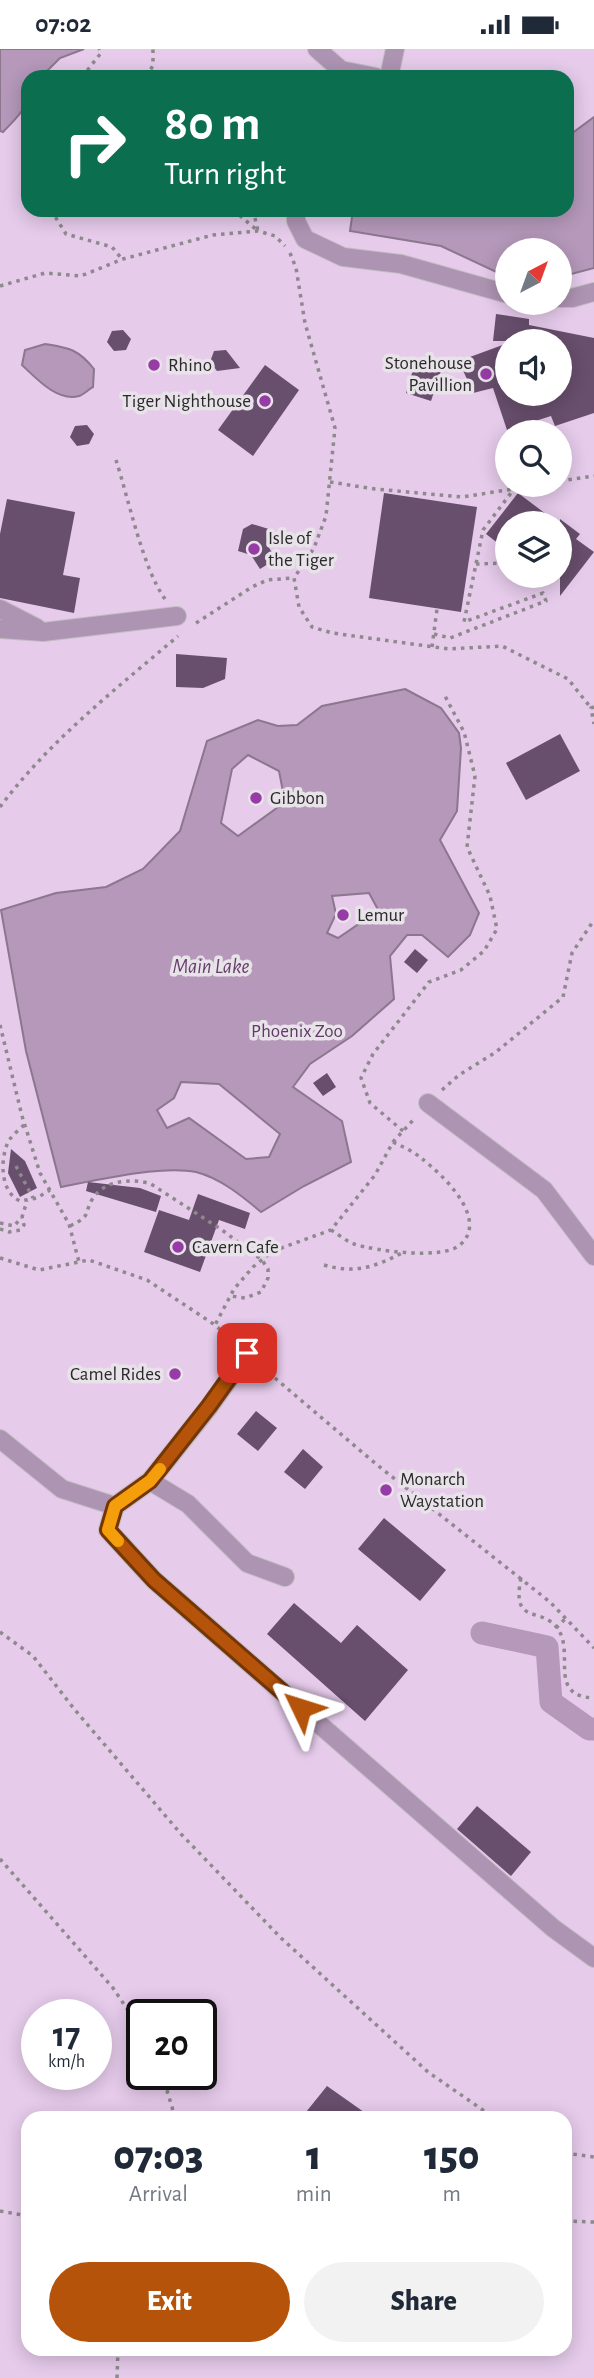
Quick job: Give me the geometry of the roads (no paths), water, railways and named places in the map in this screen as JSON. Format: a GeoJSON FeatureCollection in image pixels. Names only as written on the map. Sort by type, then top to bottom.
{"type":"FeatureCollection","features":[{"type":"Feature","properties":{"kind":"lane"},"geometry":{"type":"LineString","coordinates":[[317,49],[341,70]]}},
{"type":"Feature","properties":{"kind":"lane"},"geometry":{"type":"LineString","coordinates":[[390,70],[395,49]]}},
{"type":"Feature","properties":{"kind":"lane"},"geometry":{"type":"LineString","coordinates":[[296,217],[305,239],[343,257],[401,264],[495,290]]}},
{"type":"Feature","properties":{"kind":"lane"},"geometry":{"type":"LineString","coordinates":[[572,298],[594,292]]}},
{"type":"Feature","properties":{"kind":"lane"},"geometry":{"type":"LineString","coordinates":[[0,609],[43,632]]}},
{"type":"Feature","properties":{"kind":"lane"},"geometry":{"type":"LineString","coordinates":[[0,629],[43,632],[182,622]]}},
{"type":"Feature","properties":{"kind":"lane"},"geometry":{"type":"LineString","coordinates":[[428,1103],[544,1190],[594,1256]]}},
{"type":"Feature","properties":{"kind":"lane"},"geometry":{"type":"LineString","coordinates":[[247,1353],[150,1481],[115,1506],[108,1530],[154,1580],[553,1928],[594,1958]]}},
{"type":"Feature","properties":{"kind":"lane"},"geometry":{"type":"LineString","coordinates":[[0,1439],[62,1489],[115,1506]]}},
{"type":"Feature","properties":{"kind":"lane"},"geometry":{"type":"LineString","coordinates":[[150,1481],[188,1504],[247,1563],[285,1577]]}},
{"type":"Feature","properties":{"kind":"water"},"geometry":{"type":"Polygon","coordinates":[[[0,49],[84,49],[60,58],[48,70],[21,70],[21,112],[3,132],[0,131],[0,49]]]}},
{"type":"Feature","properties":{"kind":"water"},"geometry":{"type":"Polygon","coordinates":[[[594,117],[594,268],[572,274],[572,238],[495,238],[495,271],[441,246],[350,231],[352,217],[574,217],[574,132],[594,117]]]}},
{"type":"Feature","properties":{"kind":"water"},"geometry":{"type":"Polygon","coordinates":[[[45,344],[67,348],[83,357],[94,369],[93,387],[79,396],[63,396],[34,376],[22,365],[25,350],[45,344]]]}},
{"type":"Feature","properties":{"kind":"water","name":"Main Lake"},"geometry":{"type":"Polygon","coordinates":[[[405,689],[441,708],[459,733],[461,748],[457,811],[440,840],[479,913],[470,935],[448,957],[422,935],[407,935],[390,956],[394,999],[352,1036],[310,1064],[293,1087],[342,1121],[351,1162],[261,1212],[222,1183],[196,1172],[182,1170],[110,1177],[61,1187],[26,1051],[1,910],[56,893],[106,887],[143,869],[180,831],[207,741],[258,720],[278,726],[297,725],[322,706],[405,689]],[[248,755],[232,769],[221,823],[238,836],[285,802],[279,771],[248,755]],[[369,893],[332,896],[336,914],[327,933],[338,938],[366,919],[382,917],[369,893]],[[181,1082],[174,1098],[157,1110],[167,1128],[189,1118],[246,1159],[269,1157],[280,1134],[219,1084],[181,1082]]]}},
{"type":"Feature","properties":{"kind":"waterway"},"geometry":{"type":"LineString","coordinates":[[482,1633],[547,1647],[551,1702],[589,1729],[594,1729]]}},
{"type":"Feature","properties":{"kind":"place","name":"Rhino"},"geometry":{"type":"Point","coordinates":[154,365]}},
{"type":"Feature","properties":{"kind":"place","name":"Stonehouse Pavillion"},"geometry":{"type":"Point","coordinates":[486,374]}},
{"type":"Feature","properties":{"kind":"place","name":"Tiger Nighthouse"},"geometry":{"type":"Point","coordinates":[265,401]}},
{"type":"Feature","properties":{"kind":"place","name":"Isle of the Tiger"},"geometry":{"type":"Point","coordinates":[254,549]}},
{"type":"Feature","properties":{"kind":"place","name":"Gibbon"},"geometry":{"type":"Point","coordinates":[256,798]}},
{"type":"Feature","properties":{"kind":"place","name":"Lemur"},"geometry":{"type":"Point","coordinates":[343,915]}},
{"type":"Feature","properties":{"kind":"place","name":"Cavern Cafe"},"geometry":{"type":"Point","coordinates":[178,1247]}},
{"type":"Feature","properties":{"kind":"place","name":"Camel Rides"},"geometry":{"type":"Point","coordinates":[175,1374]}},
{"type":"Feature","properties":{"kind":"place","name":"Monarch Waystation"},"geometry":{"type":"Point","coordinates":[386,1490]}},
{"type":"Feature","properties":{"kind":"park label","name":"Phoenix Zoo"},"geometry":{"type":"Point","coordinates":[297,1031]}}]}
